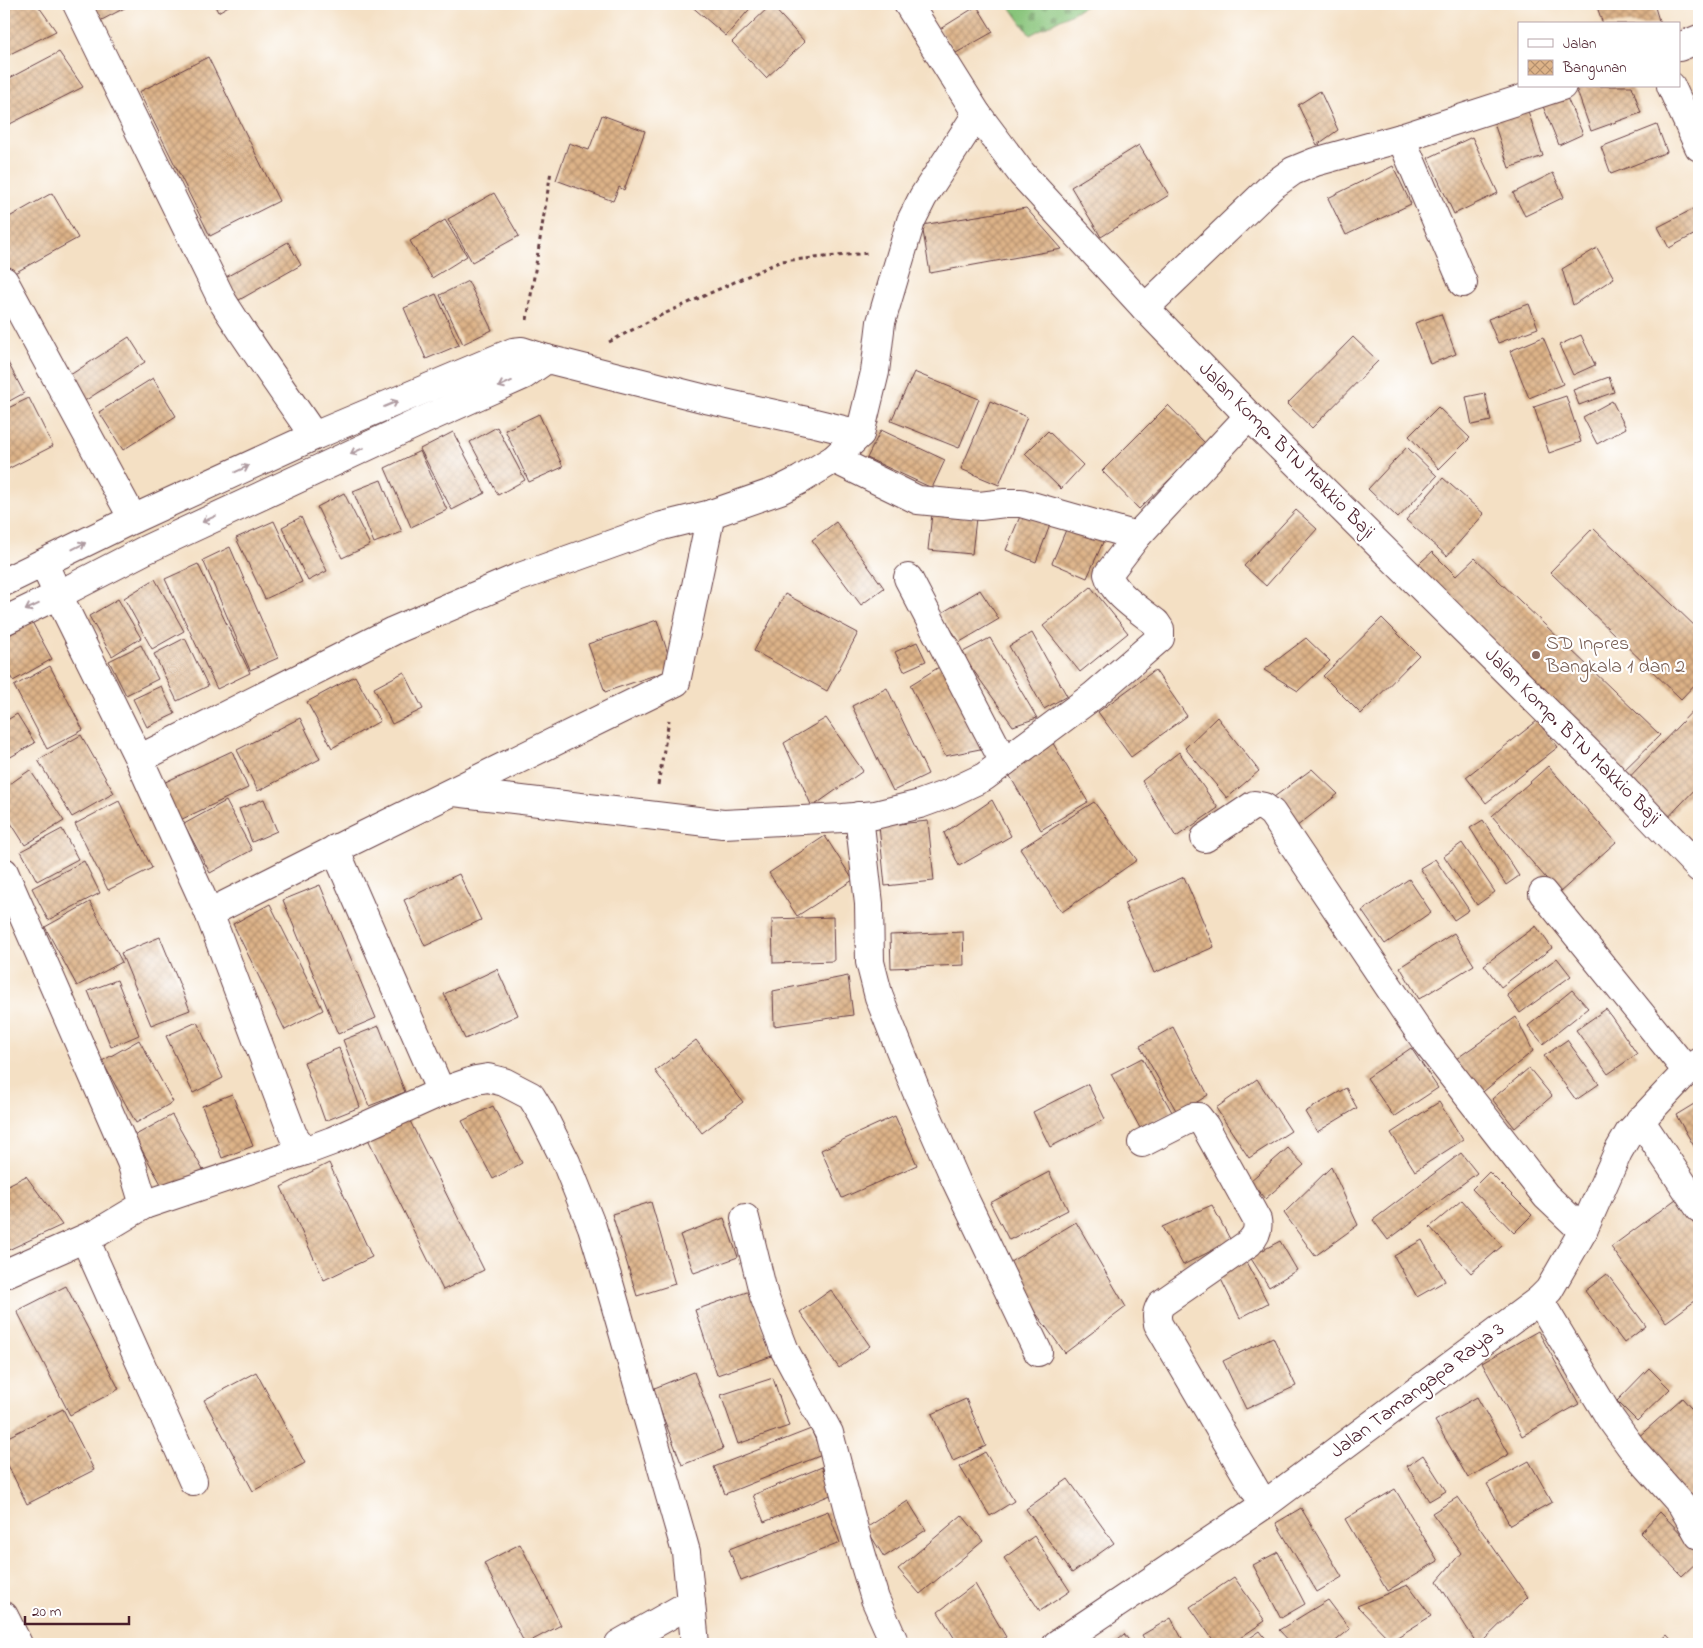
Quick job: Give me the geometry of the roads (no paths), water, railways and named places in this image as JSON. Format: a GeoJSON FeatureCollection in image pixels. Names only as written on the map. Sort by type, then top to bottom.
{"type":"FeatureCollection","features":[{"type":"Feature","properties":{"kind":"street"},"geometry":{"type":"LineString","coordinates":[[77,4],[223,302],[249,344],[314,436]]}},
{"type":"Feature","properties":{"kind":"street","name":"Jalan Komp. BTN Makkio Baji"},"geometry":{"type":"LineString","coordinates":[[908,4],[977,114],[1022,174],[1145,308],[1249,416],[1600,764],[1699,868]]}},
{"type":"Feature","properties":{"kind":"street"},"geometry":{"type":"LineString","coordinates":[[1680,47],[1699,39]]}},
{"type":"Feature","properties":{"kind":"street"},"geometry":{"type":"LineString","coordinates":[[1145,308],[1272,186],[1293,171],[1315,162],[1400,138],[1556,88]]}},
{"type":"Feature","properties":{"kind":"street"},"geometry":{"type":"LineString","coordinates":[[1672,88],[1699,147]]}},
{"type":"Feature","properties":{"kind":"street"},"geometry":{"type":"LineString","coordinates":[[140,759],[393,631],[517,578],[662,526],[711,514],[780,490],[834,459],[860,434],[875,372],[881,322],[912,221],[923,197],[977,114]]}},
{"type":"Feature","properties":{"kind":"street"},"geometry":{"type":"LineString","coordinates":[[1400,138],[1463,283]]}},
{"type":"Feature","properties":{"kind":"street"},"geometry":{"type":"LineString","coordinates":[[4,281],[133,519]]}},
{"type":"Feature","properties":{"kind":"street"},"geometry":{"type":"LineString","coordinates":[[4,582],[133,519],[314,436],[513,352],[545,358],[706,399],[860,434]]}},
{"type":"Feature","properties":{"kind":"street"},"geometry":{"type":"LineString","coordinates":[[4,620],[58,595],[145,550],[524,375],[545,358]]}},
{"type":"Feature","properties":{"kind":"street"},"geometry":{"type":"LineString","coordinates":[[454,792],[723,824],[875,815],[920,804],[950,793],[984,777],[1093,696],[1160,638],[1160,629],[1156,623],[1115,590],[1108,574],[1137,536],[1249,416]]}},
{"type":"Feature","properties":{"kind":"street"},"geometry":{"type":"LineString","coordinates":[[834,459],[918,500],[974,506],[1005,502],[1021,503],[1137,536]]}},
{"type":"Feature","properties":{"kind":"street"},"geometry":{"type":"LineString","coordinates":[[209,913],[335,849],[676,682],[711,514]]}},
{"type":"Feature","properties":{"kind":"street"},"geometry":{"type":"LineString","coordinates":[[44,564],[140,759],[209,913],[289,1126],[305,1151]]}},
{"type":"Feature","properties":{"kind":"street"},"geometry":{"type":"LineString","coordinates":[[908,578],[1004,762]]}},
{"type":"Feature","properties":{"kind":"street"},"geometry":{"type":"LineString","coordinates":[[1205,838],[1254,805],[1264,807],[1272,812],[1426,1042],[1546,1196],[1583,1230]]}},
{"type":"Feature","properties":{"kind":"street"},"geometry":{"type":"LineString","coordinates":[[859,816],[868,904],[870,962],[879,997],[916,1090],[956,1182],[1038,1352]]}},
{"type":"Feature","properties":{"kind":"street"},"geometry":{"type":"LineString","coordinates":[[335,849],[441,1092]]}},
{"type":"Feature","properties":{"kind":"street"},"geometry":{"type":"LineString","coordinates":[[4,872],[131,1162],[144,1205]]}},
{"type":"Feature","properties":{"kind":"street"},"geometry":{"type":"LineString","coordinates":[[1543,893],[1693,1067]]}},
{"type":"Feature","properties":{"kind":"street","name":"Jalan Tamangapa Raya 3"},"geometry":{"type":"LineString","coordinates":[[1056,1644],[1264,1505],[1539,1300],[1549,1290],[1583,1230],[1618,1152],[1629,1133],[1693,1067]]}},
{"type":"Feature","properties":{"kind":"street"},"geometry":{"type":"LineString","coordinates":[[4,1274],[86,1239],[144,1205],[332,1141],[441,1092],[476,1080],[488,1078],[504,1082],[531,1096],[566,1162],[592,1228],[607,1276],[686,1552],[695,1644]]}},
{"type":"Feature","properties":{"kind":"street"},"geometry":{"type":"LineString","coordinates":[[1142,1143],[1193,1117],[1198,1117],[1205,1126],[1257,1220],[1259,1229],[1249,1244],[1161,1304],[1157,1311],[1157,1317],[1158,1324],[1264,1505]]}},
{"type":"Feature","properties":{"kind":"street"},"geometry":{"type":"LineString","coordinates":[[1640,1120],[1699,1208]]}},
{"type":"Feature","properties":{"kind":"street"},"geometry":{"type":"LineString","coordinates":[[745,1218],[764,1296],[785,1351],[829,1433],[854,1529],[875,1599],[895,1644]]}},
{"type":"Feature","properties":{"kind":"street"},"geometry":{"type":"LineString","coordinates":[[86,1239],[194,1481]]}},
{"type":"Feature","properties":{"kind":"street"},"geometry":{"type":"LineString","coordinates":[[1539,1300],[1610,1418],[1634,1451],[1682,1505],[1699,1535]]}},
{"type":"Feature","properties":{"kind":"street"},"geometry":{"type":"LineString","coordinates":[[619,1644],[691,1603]]}},
{"type":"Feature","properties":{"kind":"street"},"geometry":{"type":"LineString","coordinates":[[4,1616],[18,1644]]}},
{"type":"Feature","properties":{"kind":"place","name":"SD Inpres Bangkala 1 dan 2"},"geometry":{"type":"Point","coordinates":[1536,655]}}]}
